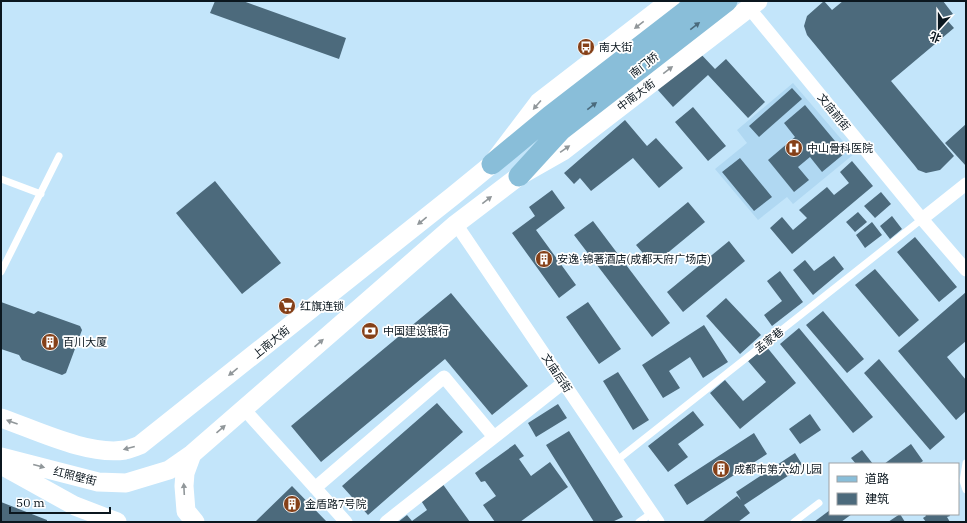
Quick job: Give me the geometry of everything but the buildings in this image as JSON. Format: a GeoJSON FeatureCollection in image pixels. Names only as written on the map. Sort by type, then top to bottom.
{"type":"FeatureCollection","features":[{"type":"Feature","properties":{"kind":"main road"},"geometry":{"type":"LineString","coordinates":[[492,164],[539,102],[670,1]]}},
{"type":"Feature","properties":{"kind":"main road","name":"南门桥"},"geometry":{"type":"LineString","coordinates":[[556,123],[699,1]]}},
{"type":"Feature","properties":{"kind":"main road","name":"南门桥"},"geometry":{"type":"LineString","coordinates":[[556,123],[727,1]]}},
{"type":"Feature","properties":{"kind":"main road","name":"中南大街"},"geometry":{"type":"LineString","coordinates":[[456,224],[519,176],[563,151],[754,5]]}},
{"type":"Feature","properties":{"kind":"main road"},"geometry":{"type":"LineString","coordinates":[[492,164],[556,123]]}},
{"type":"Feature","properties":{"kind":"main road","name":"中南大街"},"geometry":{"type":"LineString","coordinates":[[519,176],[556,123]]}},
{"type":"Feature","properties":{"kind":"main road","name":"上南大街"},"geometry":{"type":"LineString","coordinates":[[1,418],[75,445],[105,451],[126,450],[140,445],[492,164]]}},
{"type":"Feature","properties":{"kind":"main road"},"geometry":{"type":"LineString","coordinates":[[195,522],[186,511],[184,486],[185,473],[192,454],[456,224]]}},
{"type":"Feature","properties":{"kind":"main road","name":"红照壁街"},"geometry":{"type":"LineString","coordinates":[[1,457],[98,482],[126,483],[169,470],[192,454]]}},
{"type":"Feature","properties":{"kind":"main road","name":"红照壁街"},"geometry":{"type":"LineString","coordinates":[[1,466],[75,506],[117,522]]}},
{"type":"Feature","properties":{"kind":"street","name":"文庙前街"},"geometry":{"type":"LineString","coordinates":[[754,5],[922,219],[966,270]]}},
{"type":"Feature","properties":{"kind":"street"},"geometry":{"type":"LineString","coordinates":[[922,219],[966,184]]}},
{"type":"Feature","properties":{"kind":"street","name":"文庙后街"},"geometry":{"type":"LineString","coordinates":[[456,224],[655,518]]}},
{"type":"Feature","properties":{"kind":"street"},"geometry":{"type":"LineString","coordinates":[[315,488],[444,377],[494,437]]}},
{"type":"Feature","properties":{"kind":"street"},"geometry":{"type":"LineString","coordinates":[[386,522],[563,383]]}},
{"type":"Feature","properties":{"kind":"street"},"geometry":{"type":"LineString","coordinates":[[244,409],[346,522]]}},
{"type":"Feature","properties":{"kind":"lane"},"geometry":{"type":"LineString","coordinates":[[1,272],[59,156]]}},
{"type":"Feature","properties":{"kind":"lane"},"geometry":{"type":"LineString","coordinates":[[1,179],[41,194]]}},
{"type":"Feature","properties":{"kind":"lane","name":"孟家巷"},"geometry":{"type":"LineString","coordinates":[[616,461],[922,219]]}},
{"type":"Feature","properties":{"kind":"lane"},"geometry":{"type":"LineString","coordinates":[[966,463],[963,481],[966,490]]}},
{"type":"Feature","properties":{"kind":"lane"},"geometry":{"type":"LineString","coordinates":[[794,522],[819,503]]}},
{"type":"Feature","properties":{"kind":"lane"},"geometry":{"type":"LineString","coordinates":[[639,522],[655,518]]}},
{"type":"Feature","properties":{"kind":"shaded area","name":"中山骨科医院"},"geometry":{"type":"Polygon","coordinates":[[[793,83],[854,154],[793,204],[787,197],[758,220],[715,169],[747,143],[737,130],[793,83]]]}},
{"type":"Feature","properties":{"kind":"place","name":"南大街"},"geometry":{"type":"Point","coordinates":[586,47]}},
{"type":"Feature","properties":{"kind":"place","name":"中山骨科医院"},"geometry":{"type":"Point","coordinates":[794,148]}},
{"type":"Feature","properties":{"kind":"place","name":"安逸·锦著酒店(成都天府广场店)"},"geometry":{"type":"Point","coordinates":[544,259]}},
{"type":"Feature","properties":{"kind":"place","name":"红旗连锁"},"geometry":{"type":"Point","coordinates":[287,306]}},
{"type":"Feature","properties":{"kind":"place","name":"中国建设银行"},"geometry":{"type":"Point","coordinates":[370,331]}},
{"type":"Feature","properties":{"kind":"place","name":"百川大厦"},"geometry":{"type":"Point","coordinates":[50,342]}},
{"type":"Feature","properties":{"kind":"place","name":"成都市第六幼儿园"},"geometry":{"type":"Point","coordinates":[721,469]}},
{"type":"Feature","properties":{"kind":"place","name":"金盾路7号院"},"geometry":{"type":"Point","coordinates":[292,504]}}]}
